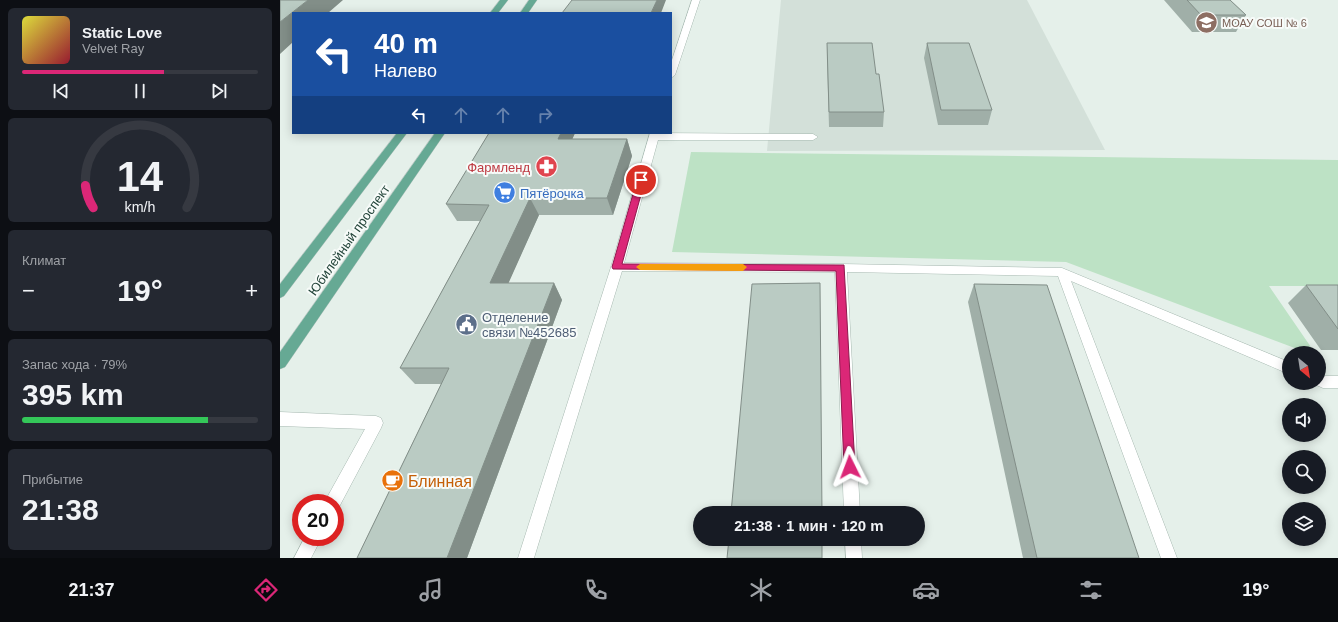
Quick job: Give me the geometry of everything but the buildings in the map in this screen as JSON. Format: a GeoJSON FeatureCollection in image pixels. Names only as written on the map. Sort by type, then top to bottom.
{"type":"FeatureCollection","features":[{"type":"Feature","properties":{"kind":"main road"},"geometry":{"type":"LineString","coordinates":[[495,12],[504,0]]}},
{"type":"Feature","properties":{"kind":"main road"},"geometry":{"type":"LineString","coordinates":[[525,12],[533,0]]}},
{"type":"Feature","properties":{"kind":"main road"},"geometry":{"type":"LineString","coordinates":[[280,293],[401,134]]}},
{"type":"Feature","properties":{"kind":"main road","name":"Юбилейный проспект"},"geometry":{"type":"LineString","coordinates":[[280,363],[439,134]]}},
{"type":"Feature","properties":{"kind":"lane"},"geometry":{"type":"LineString","coordinates":[[672,72],[696,0]]}},
{"type":"Feature","properties":{"kind":"lane"},"geometry":{"type":"LineString","coordinates":[[526,558],[617,267],[654,135],[813,137]]}},
{"type":"Feature","properties":{"kind":"lane"},"geometry":{"type":"LineString","coordinates":[[617,267],[841,268],[1062,272],[1282,365]]}},
{"type":"Feature","properties":{"kind":"lane"},"geometry":{"type":"LineString","coordinates":[[841,268],[852,506]]}},
{"type":"Feature","properties":{"kind":"lane"},"geometry":{"type":"LineString","coordinates":[[1062,272],[1170,558]]}},
{"type":"Feature","properties":{"kind":"lane"},"geometry":{"type":"LineString","coordinates":[[1326,382],[1338,382]]}},
{"type":"Feature","properties":{"kind":"lane"},"geometry":{"type":"LineString","coordinates":[[280,419],[376,423],[337,494]]}},
{"type":"Feature","properties":{"kind":"lane"},"geometry":{"type":"LineString","coordinates":[[302,558],[309,546]]}},
{"type":"Feature","properties":{"kind":"lane"},"geometry":{"type":"LineString","coordinates":[[853,546],[854,558]]}},
{"type":"Feature","properties":{"kind":"shaded area"},"geometry":{"type":"Polygon","coordinates":[[[781,0],[1027,0],[1105,150],[767,151],[781,0]]]}},
{"type":"Feature","properties":{"kind":"green space"},"geometry":{"type":"Polygon","coordinates":[[[691,152],[1338,160],[1338,286],[1269,286],[1310,346],[1289,346],[1066,262],[672,252],[691,152]]]}},
{"type":"Feature","properties":{"kind":"slow traffic"},"geometry":{"type":"LineString","coordinates":[[640,267],[743,267]]}},
{"type":"Feature","properties":{"kind":"place","name":"МОАУ СОШ № 6"},"geometry":{"type":"Point","coordinates":[1207,23]}},
{"type":"Feature","properties":{"kind":"place","name":"Фармленд"},"geometry":{"type":"Point","coordinates":[546,167]}},
{"type":"Feature","properties":{"kind":"place","name":"Пятёрочка"},"geometry":{"type":"Point","coordinates":[504,193]}},
{"type":"Feature","properties":{"kind":"place","name":"Отделение связи №452685"},"geometry":{"type":"Point","coordinates":[467,324]}},
{"type":"Feature","properties":{"kind":"place","name":"Блинная"},"geometry":{"type":"Point","coordinates":[393,481]}},
{"type":"Feature","properties":{"kind":"route"},"geometry":{"type":"LineString","coordinates":[[641,180],[617,267],[841,268],[850,467]]}}]}
